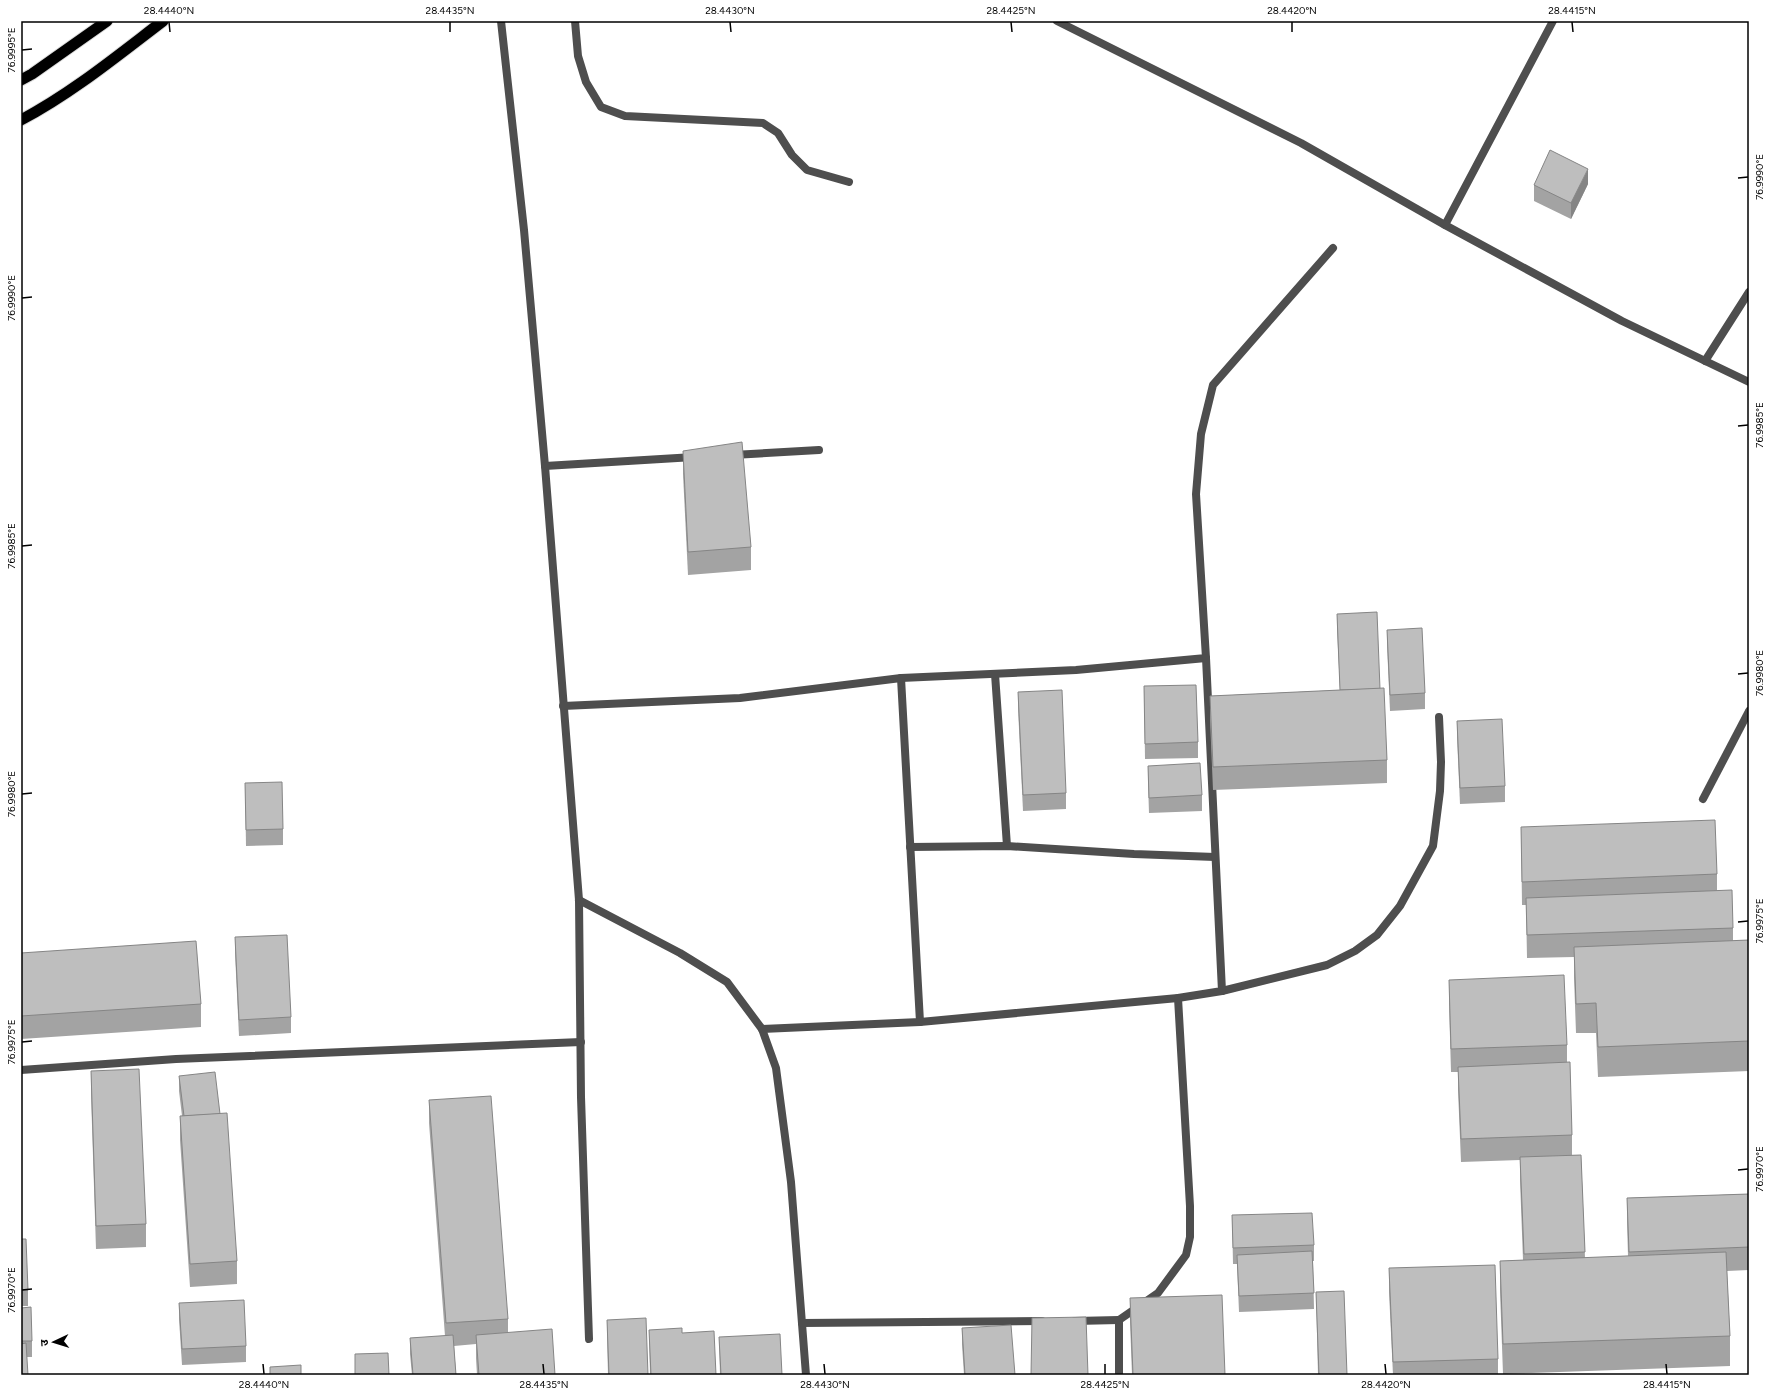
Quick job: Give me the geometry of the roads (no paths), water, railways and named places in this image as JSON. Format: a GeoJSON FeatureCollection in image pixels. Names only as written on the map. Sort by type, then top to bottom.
{"type":"FeatureCollection","features":[{"type":"Feature","properties":{"kind":"highway"},"geometry":{"type":"LineString","coordinates":[[21,80],[32,74],[107,21]]}},
{"type":"Feature","properties":{"kind":"highway"},"geometry":{"type":"LineString","coordinates":[[21,120],[45,107],[104,66],[163,21]]}},
{"type":"Feature","properties":{"kind":"street"},"geometry":{"type":"LineString","coordinates":[[500,21],[524,230],[545,466],[563,706],[580,900],[581,1042],[589,1339]]}},
{"type":"Feature","properties":{"kind":"street"},"geometry":{"type":"LineString","coordinates":[[574,21],[578,56],[586,82],[602,107],[625,116],[763,123],[778,133],[792,155],[807,170],[849,182]]}},
{"type":"Feature","properties":{"kind":"street"},"geometry":{"type":"LineString","coordinates":[[1057,21],[1301,143],[1446,225],[1615,317],[1749,382]]}},
{"type":"Feature","properties":{"kind":"street"},"geometry":{"type":"LineString","coordinates":[[1446,225],[1553,21]]}},
{"type":"Feature","properties":{"kind":"street"},"geometry":{"type":"LineString","coordinates":[[1222,991],[1206,658],[1196,494],[1201,434],[1212,385],[1333,248]]}},
{"type":"Feature","properties":{"kind":"street"},"geometry":{"type":"LineString","coordinates":[[1705,361],[1749,292]]}},
{"type":"Feature","properties":{"kind":"street"},"geometry":{"type":"LineString","coordinates":[[725,456],[818,450]]}},
{"type":"Feature","properties":{"kind":"street"},"geometry":{"type":"LineString","coordinates":[[545,466],[701,457]]}},
{"type":"Feature","properties":{"kind":"street"},"geometry":{"type":"LineString","coordinates":[[563,706],[740,698],[901,678],[1076,670],[1206,658]]}},
{"type":"Feature","properties":{"kind":"street"},"geometry":{"type":"LineString","coordinates":[[995,674],[1007,846]]}},
{"type":"Feature","properties":{"kind":"street"},"geometry":{"type":"LineString","coordinates":[[901,678],[920,1022]]}},
{"type":"Feature","properties":{"kind":"street"},"geometry":{"type":"LineString","coordinates":[[1703,799],[1749,711]]}},
{"type":"Feature","properties":{"kind":"street"},"geometry":{"type":"LineString","coordinates":[[762,1029],[920,1022],[1178,998],[1222,991],[1327,965],[1355,951],[1377,935],[1400,906],[1433,846],[1440,791],[1439,717]]}},
{"type":"Feature","properties":{"kind":"street"},"geometry":{"type":"LineString","coordinates":[[910,847],[1007,846],[1134,854],[1215,857]]}},
{"type":"Feature","properties":{"kind":"street"},"geometry":{"type":"LineString","coordinates":[[580,900],[680,953],[727,982],[762,1029],[776,1068],[791,1182],[806,1375]]}},
{"type":"Feature","properties":{"kind":"street"},"geometry":{"type":"LineString","coordinates":[[1063,1321],[1118,1320],[1158,1293],[1186,1255],[1190,1237],[1190,1206],[1178,998]]}},
{"type":"Feature","properties":{"kind":"street"},"geometry":{"type":"LineString","coordinates":[[21,1070],[176,1059],[581,1042]]}},
{"type":"Feature","properties":{"kind":"street"},"geometry":{"type":"LineString","coordinates":[[1118,1320],[1119,1375]]}},
{"type":"Feature","properties":{"kind":"street"},"geometry":{"type":"LineString","coordinates":[[802,1323],[1047,1321]]}}]}
